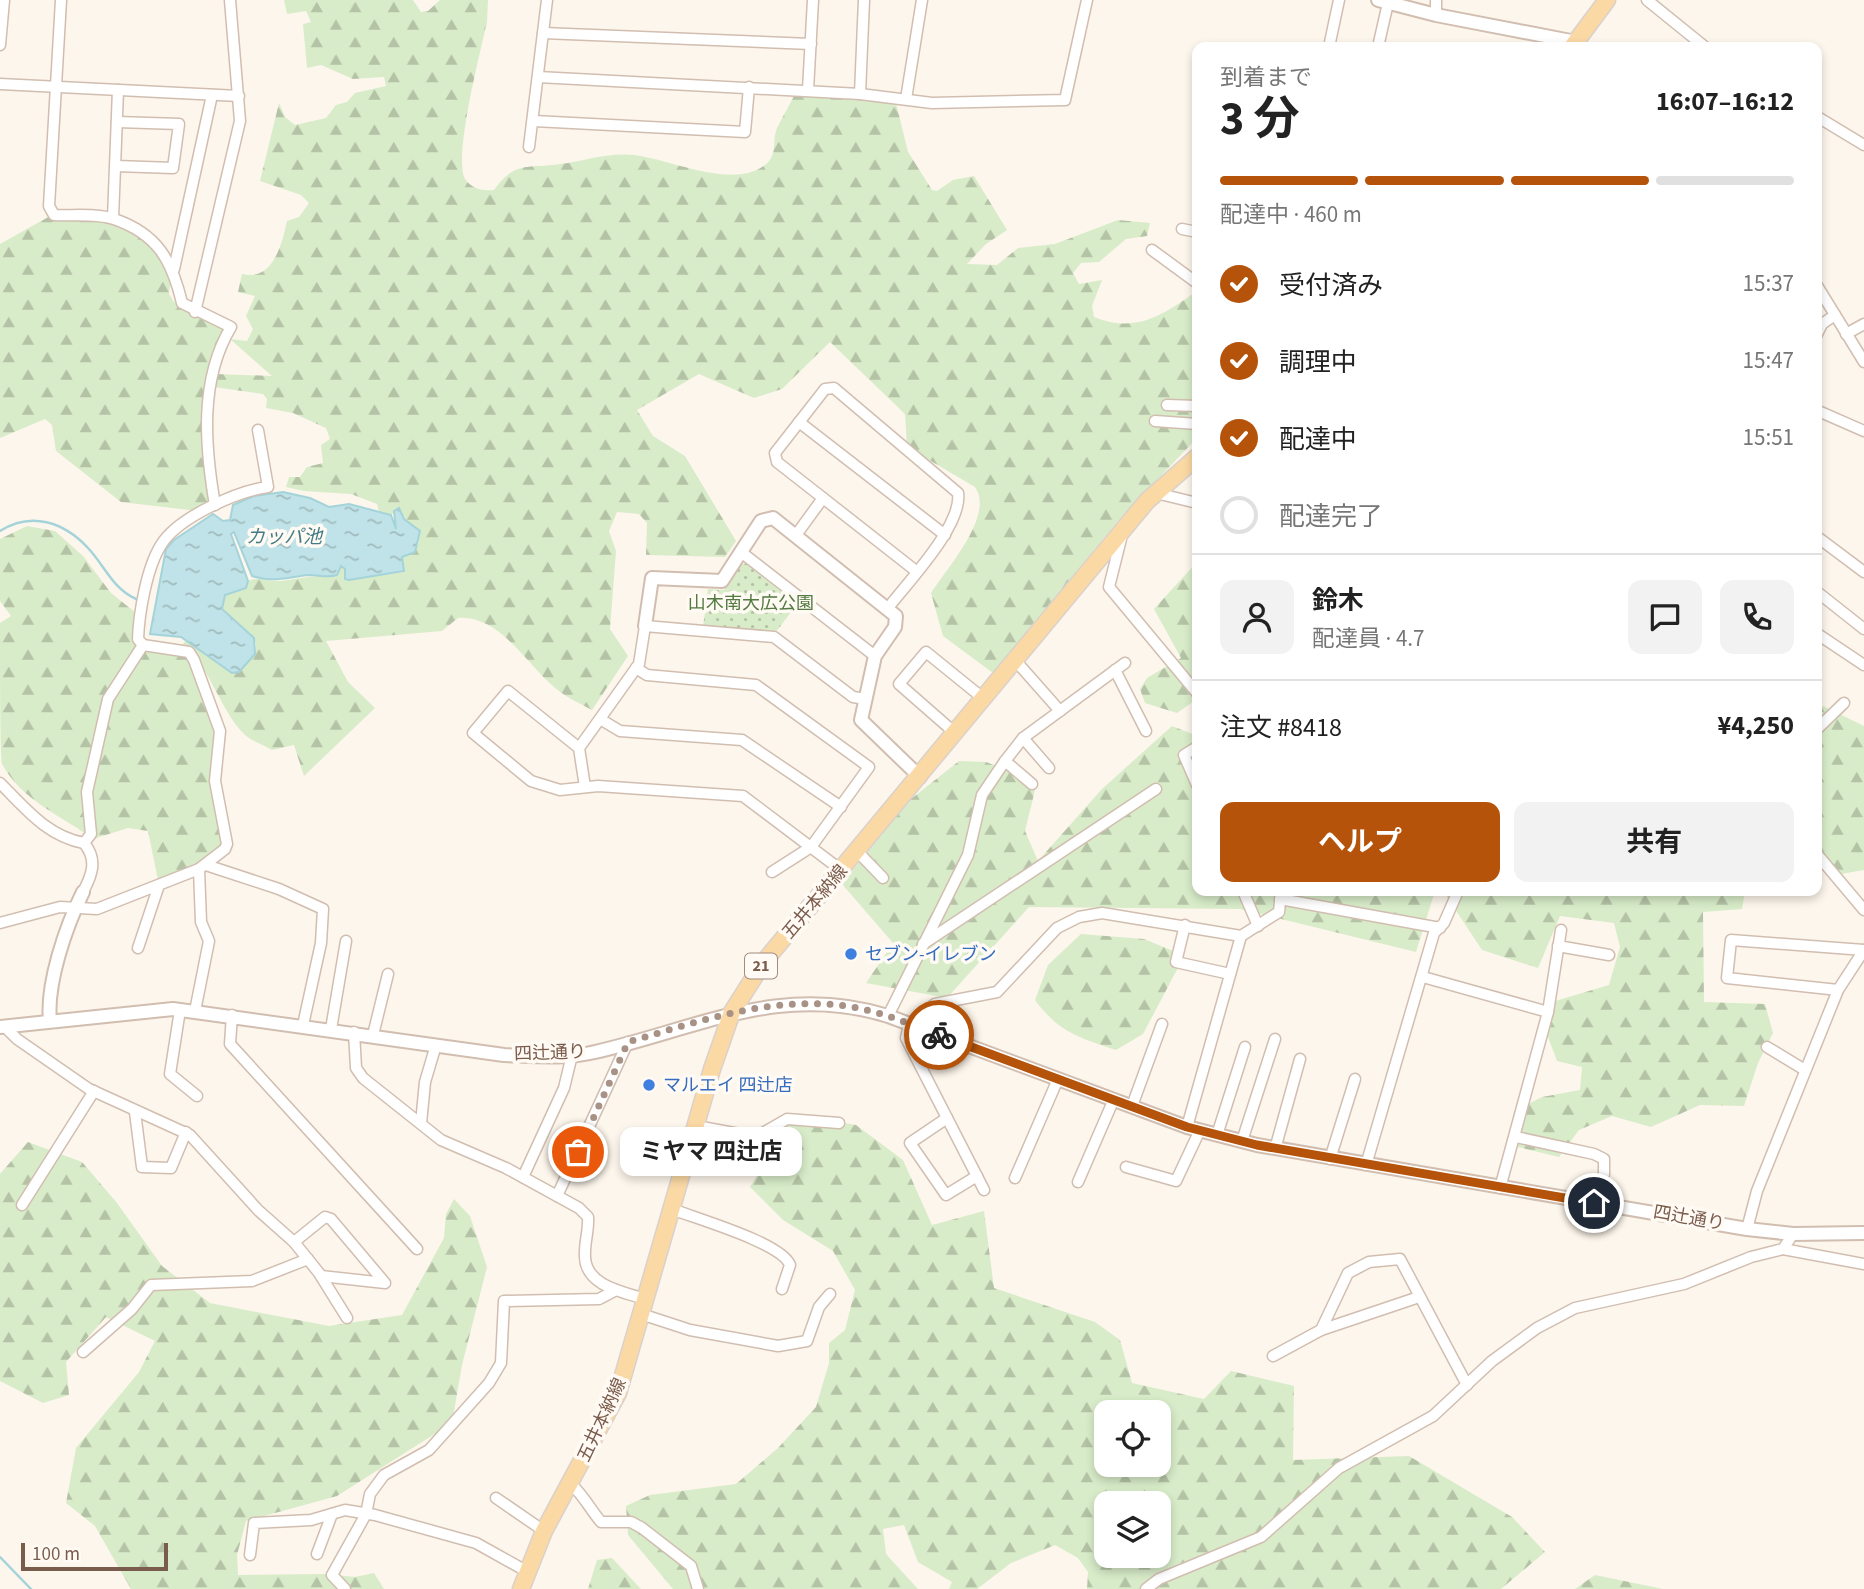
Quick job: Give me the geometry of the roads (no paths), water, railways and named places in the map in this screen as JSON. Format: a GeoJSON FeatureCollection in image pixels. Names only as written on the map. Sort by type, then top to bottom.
{"type":"FeatureCollection","features":[{"type":"Feature","properties":{"kind":"main road"},"geometry":{"type":"LineString","coordinates":[[1575,42],[1607,0]]}},
{"type":"Feature","properties":{"kind":"main road","name":"五井本納線"},"geometry":{"type":"LineString","coordinates":[[521,1589],[544,1531],[618,1393],[732,1012],[763,964],[1123,530],[1156,493],[1192,461]]}},
{"type":"Feature","properties":{"kind":"street"},"geometry":{"type":"LineString","coordinates":[[61,0],[49,206],[54,215],[113,218],[148,238],[165,254],[174,269],[182,303],[195,312],[231,327],[219,352],[207,418],[208,460],[215,505]]}},
{"type":"Feature","properties":{"kind":"street"},"geometry":{"type":"LineString","coordinates":[[195,312],[240,121],[230,0]]}},
{"type":"Feature","properties":{"kind":"street"},"geometry":{"type":"LineString","coordinates":[[529,146],[547,0]]}},
{"type":"Feature","properties":{"kind":"street"},"geometry":{"type":"LineString","coordinates":[[808,90],[813,0]]}},
{"type":"Feature","properties":{"kind":"street"},"geometry":{"type":"LineString","coordinates":[[860,94],[864,0]]}},
{"type":"Feature","properties":{"kind":"street"},"geometry":{"type":"LineString","coordinates":[[906,99],[922,0]]}},
{"type":"Feature","properties":{"kind":"street"},"geometry":{"type":"LineString","coordinates":[[538,77],[808,90],[932,103],[1065,100],[1087,0]]}},
{"type":"Feature","properties":{"kind":"street"},"geometry":{"type":"LineString","coordinates":[[1330,42],[1339,0]]}},
{"type":"Feature","properties":{"kind":"street"},"geometry":{"type":"LineString","coordinates":[[1436,0],[1436,15]]}},
{"type":"Feature","properties":{"kind":"street"},"geometry":{"type":"LineString","coordinates":[[1647,0],[1699,42]]}},
{"type":"Feature","properties":{"kind":"street"},"geometry":{"type":"LineString","coordinates":[[1379,42],[1383,1],[1559,42]]}},
{"type":"Feature","properties":{"kind":"street"},"geometry":{"type":"LineString","coordinates":[[0,45],[3,3]]}},
{"type":"Feature","properties":{"kind":"street"},"geometry":{"type":"LineString","coordinates":[[543,33],[811,44]]}},
{"type":"Feature","properties":{"kind":"street"},"geometry":{"type":"LineString","coordinates":[[0,84],[239,96]]}},
{"type":"Feature","properties":{"kind":"street"},"geometry":{"type":"LineString","coordinates":[[534,121],[745,132],[748,88]]}},
{"type":"Feature","properties":{"kind":"street"},"geometry":{"type":"LineString","coordinates":[[113,218],[118,90]]}},
{"type":"Feature","properties":{"kind":"street"},"geometry":{"type":"LineString","coordinates":[[174,269],[212,95]]}},
{"type":"Feature","properties":{"kind":"street"},"geometry":{"type":"LineString","coordinates":[[1822,120],[1864,145]]}},
{"type":"Feature","properties":{"kind":"street"},"geometry":{"type":"LineString","coordinates":[[116,166],[173,168],[179,124],[117,122]]}},
{"type":"Feature","properties":{"kind":"street"},"geometry":{"type":"LineString","coordinates":[[1182,229],[1192,231]]}},
{"type":"Feature","properties":{"kind":"street"},"geometry":{"type":"LineString","coordinates":[[1152,250],[1192,279]]}},
{"type":"Feature","properties":{"kind":"street"},"geometry":{"type":"LineString","coordinates":[[1822,294],[1864,362]]}},
{"type":"Feature","properties":{"kind":"street"},"geometry":{"type":"LineString","coordinates":[[1822,324],[1835,315]]}},
{"type":"Feature","properties":{"kind":"street"},"geometry":{"type":"LineString","coordinates":[[1846,334],[1864,324]]}},
{"type":"Feature","properties":{"kind":"street"},"geometry":{"type":"LineString","coordinates":[[888,608],[945,535],[960,501],[958,493],[834,388],[825,389],[774,457],[916,571]]}},
{"type":"Feature","properties":{"kind":"street"},"geometry":{"type":"LineString","coordinates":[[1167,405],[1192,406]]}},
{"type":"Feature","properties":{"kind":"street"},"geometry":{"type":"LineString","coordinates":[[1822,413],[1864,431]]}},
{"type":"Feature","properties":{"kind":"street"},"geometry":{"type":"LineString","coordinates":[[1155,421],[1192,424]]}},
{"type":"Feature","properties":{"kind":"street"},"geometry":{"type":"LineString","coordinates":[[799,422],[945,535]]}},
{"type":"Feature","properties":{"kind":"street"},"geometry":{"type":"LineString","coordinates":[[0,923],[60,907],[97,909],[203,867],[222,853],[227,844],[215,781],[220,732],[189,653],[143,645],[138,639],[138,615],[160,546],[170,535],[215,505],[239,493],[268,487],[258,430]]}},
{"type":"Feature","properties":{"kind":"street"},"geometry":{"type":"LineString","coordinates":[[1156,493],[1192,502]]}},
{"type":"Feature","properties":{"kind":"street"},"geometry":{"type":"LineString","coordinates":[[796,535],[823,498]]}},
{"type":"Feature","properties":{"kind":"street"},"geometry":{"type":"LineString","coordinates":[[579,748],[636,668],[652,578],[718,583],[725,579],[761,521],[773,518],[897,616],[895,627],[875,656],[863,725],[920,777]]}},
{"type":"Feature","properties":{"kind":"street"},"geometry":{"type":"LineString","coordinates":[[1123,530],[1109,587],[1192,687]]}},
{"type":"Feature","properties":{"kind":"street"},"geometry":{"type":"LineString","coordinates":[[1822,541],[1864,572]]}},
{"type":"Feature","properties":{"kind":"street"},"geometry":{"type":"LineString","coordinates":[[741,552],[875,656]]}},
{"type":"Feature","properties":{"kind":"street"},"geometry":{"type":"LineString","coordinates":[[1822,596],[1864,629]]}},
{"type":"Feature","properties":{"kind":"street"},"geometry":{"type":"LineString","coordinates":[[645,626],[774,637],[853,697],[866,699]]}},
{"type":"Feature","properties":{"kind":"street"},"geometry":{"type":"LineString","coordinates":[[1822,637],[1864,665]]}},
{"type":"Feature","properties":{"kind":"street"},"geometry":{"type":"LineString","coordinates":[[84,842],[91,834],[87,792],[108,699],[143,645]]}},
{"type":"Feature","properties":{"kind":"street"},"geometry":{"type":"LineString","coordinates":[[955,733],[899,684],[926,652],[984,699]]}},
{"type":"Feature","properties":{"kind":"street"},"geometry":{"type":"LineString","coordinates":[[1015,660],[1060,711]]}},
{"type":"Feature","properties":{"kind":"street"},"geometry":{"type":"LineString","coordinates":[[888,1016],[968,855],[982,795],[1023,738],[1125,663]]}},
{"type":"Feature","properties":{"kind":"street"},"geometry":{"type":"LineString","coordinates":[[636,668],[647,675],[757,685],[869,767],[811,847],[772,872]]}},
{"type":"Feature","properties":{"kind":"street"},"geometry":{"type":"LineString","coordinates":[[1115,670],[1146,731]]}},
{"type":"Feature","properties":{"kind":"street"},"geometry":{"type":"LineString","coordinates":[[585,787],[579,748],[508,691],[473,733],[531,781],[560,790],[585,787],[743,796],[841,870]]}},
{"type":"Feature","properties":{"kind":"street"},"geometry":{"type":"LineString","coordinates":[[1822,724],[1844,703]]}},
{"type":"Feature","properties":{"kind":"street"},"geometry":{"type":"LineString","coordinates":[[600,719],[620,731],[742,740],[841,807]]}},
{"type":"Feature","properties":{"kind":"street"},"geometry":{"type":"LineString","coordinates":[[1023,738],[1049,768]]}},
{"type":"Feature","properties":{"kind":"street"},"geometry":{"type":"LineString","coordinates":[[1192,750],[1184,755],[1192,773]]}},
{"type":"Feature","properties":{"kind":"street"},"geometry":{"type":"LineString","coordinates":[[1005,761],[1032,783]]}},
{"type":"Feature","properties":{"kind":"street"},"geometry":{"type":"LineString","coordinates":[[0,783],[43,826],[70,840],[84,842]]}},
{"type":"Feature","properties":{"kind":"street"},"geometry":{"type":"LineString","coordinates":[[923,944],[1156,789]]}},
{"type":"Feature","properties":{"kind":"street"},"geometry":{"type":"LineString","coordinates":[[50,1021],[49,999],[75,908],[91,877],[93,862],[84,842]]}},
{"type":"Feature","properties":{"kind":"street"},"geometry":{"type":"LineString","coordinates":[[858,851],[883,878]]}},
{"type":"Feature","properties":{"kind":"street"},"geometry":{"type":"LineString","coordinates":[[1822,860],[1864,910]]}},
{"type":"Feature","properties":{"kind":"street"},"geometry":{"type":"LineString","coordinates":[[195,1011],[209,941],[201,922],[203,867]]}},
{"type":"Feature","properties":{"kind":"street"},"geometry":{"type":"LineString","coordinates":[[203,867],[279,889],[323,909],[321,943],[303,1025]]}},
{"type":"Feature","properties":{"kind":"street"},"geometry":{"type":"LineString","coordinates":[[138,948],[159,885]]}},
{"type":"Feature","properties":{"kind":"street"},"geometry":{"type":"LineString","coordinates":[[1245,896],[1258,926]]}},
{"type":"Feature","properties":{"kind":"street"},"geometry":{"type":"LineString","coordinates":[[984,1190],[906,1038],[909,1024],[935,1004],[996,992],[1057,928],[1079,916],[1102,913],[1241,936],[1279,912],[1281,896]]}},
{"type":"Feature","properties":{"kind":"street"},"geometry":{"type":"LineString","coordinates":[[1286,896],[1440,928]]}},
{"type":"Feature","properties":{"kind":"street"},"geometry":{"type":"LineString","coordinates":[[1366,1165],[1434,933],[1440,928],[1456,896]]}},
{"type":"Feature","properties":{"kind":"street"},"geometry":{"type":"LineString","coordinates":[[1185,925],[1176,962],[1230,974]]}},
{"type":"Feature","properties":{"kind":"street"},"geometry":{"type":"LineString","coordinates":[[1500,1188],[1548,1012],[1560,930]]}},
{"type":"Feature","properties":{"kind":"street"},"geometry":{"type":"LineString","coordinates":[[1126,1167],[1175,1181],[1194,1128],[1241,936]]}},
{"type":"Feature","properties":{"kind":"street"},"geometry":{"type":"LineString","coordinates":[[1747,1229],[1757,1191],[1838,990],[1864,950],[1731,940],[1727,978],[1838,990]]}},
{"type":"Feature","properties":{"kind":"street"},"geometry":{"type":"LineString","coordinates":[[331,1029],[346,941]]}},
{"type":"Feature","properties":{"kind":"street"},"geometry":{"type":"LineString","coordinates":[[1559,946],[1609,954]]}},
{"type":"Feature","properties":{"kind":"street"},"geometry":{"type":"LineString","coordinates":[[373,1035],[388,974]]}},
{"type":"Feature","properties":{"kind":"street"},"geometry":{"type":"LineString","coordinates":[[1423,977],[1548,1012]]}},
{"type":"Feature","properties":{"kind":"street","name":"四辻通り"},"geometry":{"type":"LineString","coordinates":[[2,1027],[180,1010],[232,1015],[504,1055],[572,1055],[732,1012],[776,1004],[811,1003],[852,1007],[888,1016],[1194,1128],[1275,1149],[1747,1229],[1793,1234],[1864,1233]]}},
{"type":"Feature","properties":{"kind":"street"},"geometry":{"type":"LineString","coordinates":[[180,1010],[170,1074],[197,1096]]}},
{"type":"Feature","properties":{"kind":"street"},"geometry":{"type":"LineString","coordinates":[[232,1015],[230,1044],[417,1249]]}},
{"type":"Feature","properties":{"kind":"street"},"geometry":{"type":"LineString","coordinates":[[1132,1106],[1162,1024]]}},
{"type":"Feature","properties":{"kind":"street"},"geometry":{"type":"LineString","coordinates":[[2,1027],[17,1040],[94,1091],[135,1112],[186,1132],[258,1210],[294,1242],[321,1276],[347,1318]]}},
{"type":"Feature","properties":{"kind":"street"},"geometry":{"type":"LineString","coordinates":[[354,1032],[356,1068],[363,1078],[408,1116],[441,1140],[523,1177],[588,1217],[585,1261],[592,1277],[643,1307],[690,1330],[778,1346],[807,1341],[819,1307],[830,1294]]}},
{"type":"Feature","properties":{"kind":"street"},"geometry":{"type":"LineString","coordinates":[[1242,1141],[1275,1039]]}},
{"type":"Feature","properties":{"kind":"street"},"geometry":{"type":"LineString","coordinates":[[557,1196],[628,1042]]}},
{"type":"Feature","properties":{"kind":"street"},"geometry":{"type":"LineString","coordinates":[[421,1123],[425,1082],[436,1045]]}},
{"type":"Feature","properties":{"kind":"street"},"geometry":{"type":"LineString","coordinates":[[1217,1135],[1245,1047]]}},
{"type":"Feature","properties":{"kind":"street"},"geometry":{"type":"LineString","coordinates":[[1767,1047],[1805,1070]]}},
{"type":"Feature","properties":{"kind":"street"},"geometry":{"type":"LineString","coordinates":[[523,1177],[564,1087],[572,1055]]}},
{"type":"Feature","properties":{"kind":"street"},"geometry":{"type":"LineString","coordinates":[[1275,1149],[1300,1059]]}},
{"type":"Feature","properties":{"kind":"street"},"geometry":{"type":"LineString","coordinates":[[1015,1178],[1058,1079]]}},
{"type":"Feature","properties":{"kind":"street"},"geometry":{"type":"LineString","coordinates":[[1330,1158],[1355,1079]]}},
{"type":"Feature","properties":{"kind":"street"},"geometry":{"type":"LineString","coordinates":[[22,1205],[94,1091]]}},
{"type":"Feature","properties":{"kind":"street"},"geometry":{"type":"LineString","coordinates":[[1078,1182],[1114,1099]]}},
{"type":"Feature","properties":{"kind":"street"},"geometry":{"type":"LineString","coordinates":[[135,1112],[142,1167],[172,1168],[186,1132]]}},
{"type":"Feature","properties":{"kind":"street"},"geometry":{"type":"LineString","coordinates":[[947,1118],[910,1143],[946,1195],[977,1176]]}},
{"type":"Feature","properties":{"kind":"street"},"geometry":{"type":"LineString","coordinates":[[696,1126],[756,1137],[786,1119],[839,1123]]}},
{"type":"Feature","properties":{"kind":"street"},"geometry":{"type":"LineString","coordinates":[[1516,1137],[1594,1154],[1604,1159],[1598,1203]]}},
{"type":"Feature","properties":{"kind":"street"},"geometry":{"type":"LineString","coordinates":[[672,1209],[733,1233],[745,1233],[783,1255],[790,1265],[782,1289]]}},
{"type":"Feature","properties":{"kind":"street"},"geometry":{"type":"LineString","coordinates":[[294,1242],[326,1217],[331,1219],[385,1283],[321,1276]]}},
{"type":"Feature","properties":{"kind":"street"},"geometry":{"type":"LineString","coordinates":[[1783,1249],[1793,1234]]}},
{"type":"Feature","properties":{"kind":"street"},"geometry":{"type":"LineString","coordinates":[[1146,1589],[1159,1579],[1261,1537],[1339,1468],[1433,1416],[1534,1329],[1575,1308],[1684,1284],[1751,1257],[1783,1249],[1864,1264]]}},
{"type":"Feature","properties":{"kind":"street"},"geometry":{"type":"LineString","coordinates":[[83,1352],[132,1309],[151,1285],[252,1281],[308,1259]]}},
{"type":"Feature","properties":{"kind":"street"},"geometry":{"type":"LineString","coordinates":[[1321,1330],[1348,1273],[1368,1262],[1401,1259],[1467,1385]]}},
{"type":"Feature","properties":{"kind":"street"},"geometry":{"type":"LineString","coordinates":[[345,1589],[332,1575],[366,1514],[370,1494],[384,1475],[429,1450],[489,1383],[501,1363],[504,1301],[599,1298],[616,1290]]}},
{"type":"Feature","properties":{"kind":"street"},"geometry":{"type":"LineString","coordinates":[[1273,1356],[1321,1330],[1419,1297]]}},
{"type":"Feature","properties":{"kind":"street"},"geometry":{"type":"LineString","coordinates":[[571,1484],[587,1498],[593,1513],[601,1522],[631,1522],[691,1566],[698,1589]]}},
{"type":"Feature","properties":{"kind":"street"},"geometry":{"type":"LineString","coordinates":[[496,1498],[544,1531]]}},
{"type":"Feature","properties":{"kind":"street"},"geometry":{"type":"LineString","coordinates":[[250,1556],[254,1523],[311,1520],[345,1510],[476,1543],[528,1572]]}},
{"type":"Feature","properties":{"kind":"street"},"geometry":{"type":"LineString","coordinates":[[317,1554],[332,1514]]}},
{"type":"Feature","properties":{"kind":"water","name":"カッパ池"},"geometry":{"type":"Polygon","coordinates":[[[283,492],[310,498],[329,507],[349,504],[391,515],[396,529],[394,511],[399,508],[404,519],[420,531],[415,552],[402,557],[404,571],[349,580],[345,579],[345,569],[341,566],[334,576],[309,575],[267,579],[252,576],[234,532],[231,534],[248,581],[246,588],[225,595],[222,609],[254,638],[255,654],[239,672],[232,673],[181,637],[150,634],[166,549],[174,540],[213,514],[223,521],[230,520],[233,505],[254,496],[283,492]]]}},
{"type":"Feature","properties":{"kind":"waterway"},"geometry":{"type":"LineString","coordinates":[[0,531],[23,522],[47,522],[58,526],[79,539],[115,583],[136,599]]}},
{"type":"Feature","properties":{"kind":"waterway"},"geometry":{"type":"LineString","coordinates":[[0,1557],[31,1589]]}},
{"type":"Feature","properties":{"kind":"place","name":"セブン-イレブン"},"geometry":{"type":"Point","coordinates":[851,954]}},
{"type":"Feature","properties":{"kind":"place","name":"マルエイ 四辻店"},"geometry":{"type":"Point","coordinates":[649,1085]}},
{"type":"Feature","properties":{"kind":"place","name":"ミヤマ 四辻店"},"geometry":{"type":"Point","coordinates":[578,1152]}},
{"type":"Feature","properties":{"kind":"park label","name":"山木南大広公園"},"geometry":{"type":"Point","coordinates":[751,603]}}]}
